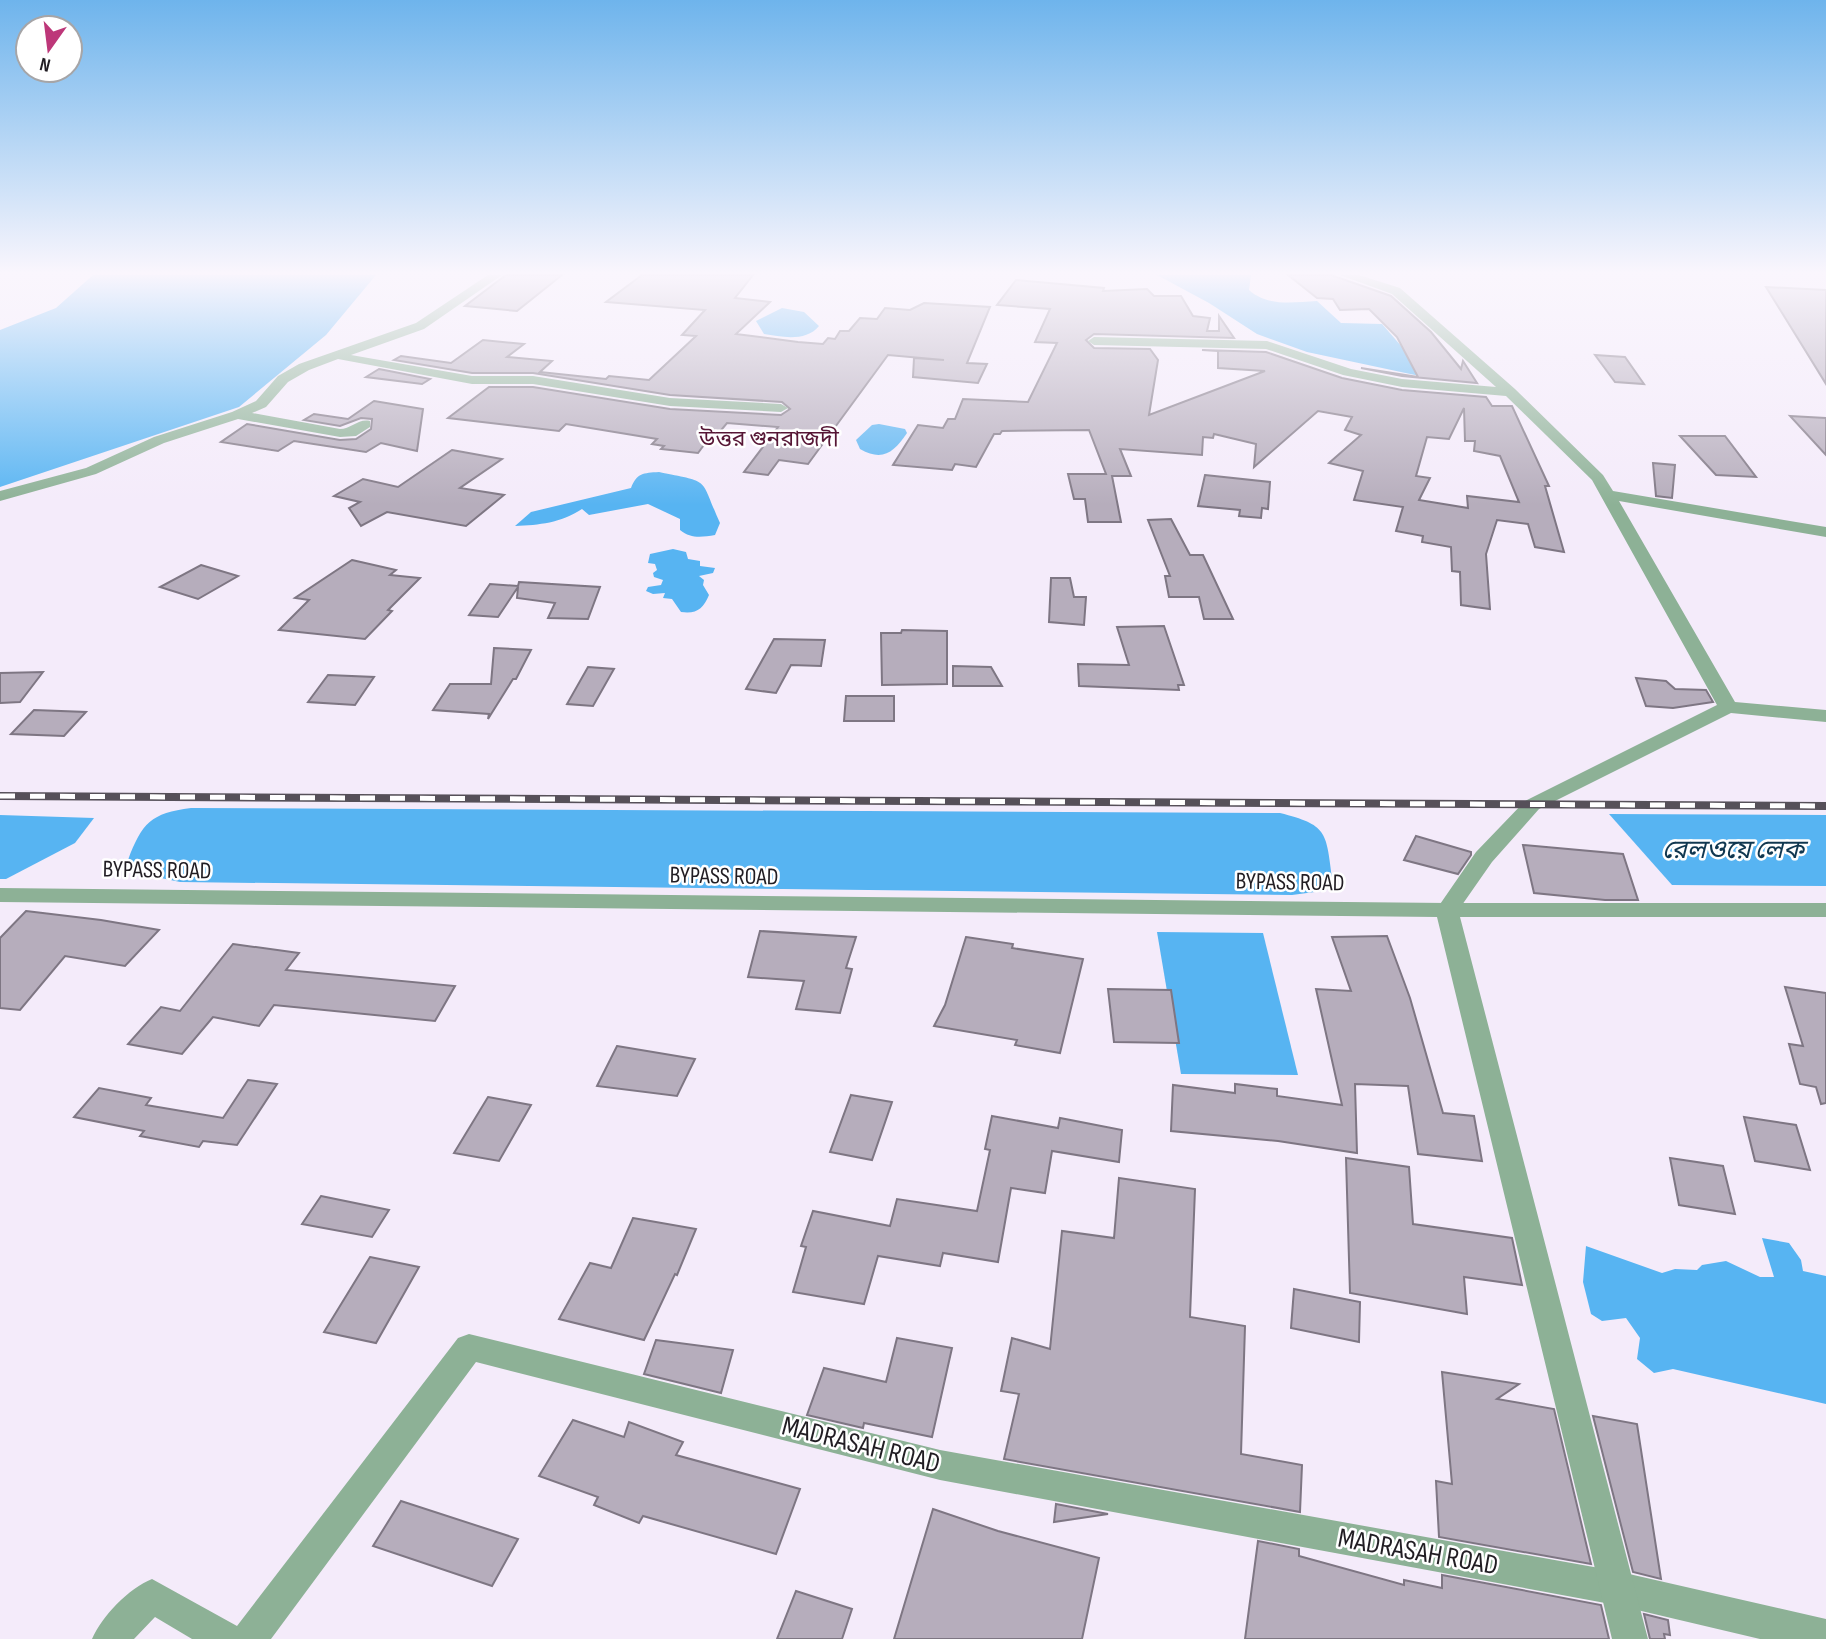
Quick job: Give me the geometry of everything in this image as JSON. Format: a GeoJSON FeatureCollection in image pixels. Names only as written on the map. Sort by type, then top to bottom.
{"type":"FeatureCollection","features":[{"type":"Feature","properties":{"kind":"street"},"geometry":{"type":"LineString","coordinates":[[0,496],[91,471],[159,440],[237,415],[261,404],[283,379],[334,355],[348,351]]}},
{"type":"Feature","properties":{"kind":"street"},"geometry":{"type":"LineString","coordinates":[[1286,351],[1349,372],[1402,383],[1510,392]]}},
{"type":"Feature","properties":{"kind":"street"},"geometry":{"type":"LineString","coordinates":[[1464,351],[1510,392],[1598,478],[1728,707]]}},
{"type":"Feature","properties":{"kind":"street"},"geometry":{"type":"LineString","coordinates":[[334,355],[472,380],[533,380],[670,402],[781,408]]}},
{"type":"Feature","properties":{"kind":"street"},"geometry":{"type":"LineString","coordinates":[[237,415],[340,433],[351,433],[365,424]]}},
{"type":"Feature","properties":{"kind":"street"},"geometry":{"type":"LineString","coordinates":[[1608,495],[1826,532]]}},
{"type":"Feature","properties":{"kind":"street"},"geometry":{"type":"LineString","coordinates":[[1630,1639],[1447,910],[1484,856],[1532,804],[1728,707],[1826,716]]}},
{"type":"Feature","properties":{"kind":"street","name":"BYPASS ROAD"},"geometry":{"type":"LineString","coordinates":[[0,895],[1447,910],[1826,910]]}},
{"type":"Feature","properties":{"kind":"street","name":"MADRASAH ROAD"},"geometry":{"type":"LineString","coordinates":[[249,1639],[469,1348],[940,1465],[1616,1588]]}},
{"type":"Feature","properties":{"kind":"street"},"geometry":{"type":"LineString","coordinates":[[1616,1588],[1826,1637]]}},
{"type":"Feature","properties":{"kind":"street"},"geometry":{"type":"LineString","coordinates":[[110,1639],[152,1596],[226,1639]]}},
{"type":"Feature","properties":{"kind":"water"},"geometry":{"type":"Polygon","coordinates":[[[0,351],[306,351],[239,407],[0,487],[0,351]]]}},
{"type":"Feature","properties":{"kind":"water"},"geometry":{"type":"Polygon","coordinates":[[[1406,351],[1429,378],[1307,352],[1406,351]]]}},
{"type":"Feature","properties":{"kind":"water"},"geometry":{"type":"Polygon","coordinates":[[[872,425],[905,429],[907,433],[892,450],[882,455],[860,449],[856,440],[872,425]]]}},
{"type":"Feature","properties":{"kind":"water"},"geometry":{"type":"Polygon","coordinates":[[[659,472],[702,484],[720,523],[715,535],[688,535],[680,530],[680,519],[648,504],[589,515],[582,509],[550,522],[515,526],[531,512],[631,488],[641,475],[659,472]]]}},
{"type":"Feature","properties":{"kind":"water"},"geometry":{"type":"Polygon","coordinates":[[[673,549],[686,552],[688,559],[700,561],[700,566],[715,568],[713,573],[699,576],[704,580],[703,585],[709,595],[702,607],[695,611],[681,612],[672,599],[663,598],[665,593],[653,594],[646,591],[648,587],[661,585],[663,580],[654,577],[653,573],[657,570],[655,564],[648,563],[650,554],[673,549]]]}},
{"type":"Feature","properties":{"kind":"water"},"geometry":{"type":"Polygon","coordinates":[[[191,808],[1280,813],[1316,826],[1321,832],[1328,849],[1332,877],[1322,891],[1292,895],[180,882],[147,875],[128,860],[138,837],[150,822],[166,813],[191,808]]]}},
{"type":"Feature","properties":{"kind":"water","name":"রেলওয়ে লেক"},"geometry":{"type":"Polygon","coordinates":[[[1609,814],[1826,815],[1826,886],[1672,885],[1609,814]]]}},
{"type":"Feature","properties":{"kind":"water"},"geometry":{"type":"Polygon","coordinates":[[[0,815],[94,818],[75,843],[6,879],[0,879],[0,815]]]}},
{"type":"Feature","properties":{"kind":"water"},"geometry":{"type":"Polygon","coordinates":[[[1157,932],[1263,933],[1298,1075],[1181,1074],[1157,932]]]}},
{"type":"Feature","properties":{"kind":"water"},"geometry":{"type":"Polygon","coordinates":[[[1762,1238],[1789,1243],[1801,1260],[1803,1271],[1826,1276],[1826,1404],[1673,1369],[1654,1373],[1637,1359],[1640,1338],[1626,1318],[1602,1321],[1591,1314],[1583,1282],[1586,1246],[1662,1273],[1675,1269],[1697,1270],[1702,1265],[1726,1261],[1760,1277],[1774,1277],[1762,1238]]]}},
{"type":"Feature","properties":{"kind":"building"},"geometry":{"type":"Polygon","coordinates":[[[467,351],[514,351],[507,357],[552,361],[540,372],[606,379],[609,376],[649,380],[679,351],[972,351],[967,363],[987,364],[978,383],[913,377],[914,358],[944,360],[888,355],[808,464],[779,460],[768,475],[744,472],[778,427],[727,423],[708,446],[704,445],[698,453],[661,449],[664,446],[652,444],[657,439],[566,424],[559,431],[448,418],[489,387],[533,387],[670,409],[781,415],[790,409],[782,402],[670,395],[533,373],[472,373],[394,360],[401,356],[451,363],[467,351]]]}},
{"type":"Feature","properties":{"kind":"building"},"geometry":{"type":"Polygon","coordinates":[[[1053,351],[1152,351],[1158,360],[1149,415],[1265,371],[1218,368],[1218,351],[1266,352],[1342,378],[1402,390],[1486,397],[1492,406],[1512,406],[1549,486],[1545,486],[1564,552],[1535,547],[1528,524],[1497,520],[1486,554],[1490,609],[1461,605],[1460,572],[1452,571],[1451,547],[1422,542],[1423,536],[1396,531],[1403,507],[1354,500],[1363,471],[1329,463],[1361,435],[1345,430],[1352,417],[1318,411],[1254,467],[1256,444],[1214,434],[1213,438],[1203,437],[1202,455],[1120,449],[1131,476],[1112,476],[1121,522],[1088,522],[1085,499],[1074,499],[1068,474],[1106,474],[1089,430],[1002,431],[1000,434],[994,434],[976,467],[955,464],[952,470],[893,465],[918,425],[943,428],[948,419],[955,419],[963,399],[1028,402],[1053,351]],[[1464,408],[1449,439],[1427,437],[1416,476],[1430,478],[1419,500],[1468,508],[1467,496],[1519,502],[1500,456],[1474,451],[1475,441],[1465,441],[1464,408]]]}},
{"type":"Feature","properties":{"kind":"building"},"geometry":{"type":"Polygon","coordinates":[[[1405,351],[1447,351],[1461,369],[1463,361],[1477,383],[1402,376],[1361,368],[1418,377],[1405,351]]]}},
{"type":"Feature","properties":{"kind":"building"},"geometry":{"type":"Polygon","coordinates":[[[1806,351],[1826,351],[1826,384],[1806,351]]]}},
{"type":"Feature","properties":{"kind":"building"},"geometry":{"type":"Polygon","coordinates":[[[1595,355],[1625,357],[1644,384],[1615,382],[1595,355]]]}},
{"type":"Feature","properties":{"kind":"building"},"geometry":{"type":"Polygon","coordinates":[[[379,369],[430,379],[422,384],[366,377],[379,369]]]}},
{"type":"Feature","properties":{"kind":"building"},"geometry":{"type":"Polygon","coordinates":[[[374,401],[423,409],[417,451],[381,443],[366,452],[294,441],[278,451],[221,442],[247,424],[340,440],[356,439],[371,429],[372,419],[361,418],[340,426],[304,420],[314,414],[348,419],[374,401]]]}},
{"type":"Feature","properties":{"kind":"building"},"geometry":{"type":"Polygon","coordinates":[[[1790,416],[1826,418],[1826,455],[1790,416]]]}},
{"type":"Feature","properties":{"kind":"building"},"geometry":{"type":"Polygon","coordinates":[[[1680,436],[1725,436],[1756,477],[1716,475],[1680,436]]]}},
{"type":"Feature","properties":{"kind":"building"},"geometry":{"type":"Polygon","coordinates":[[[452,450],[502,459],[460,488],[504,495],[466,526],[387,512],[361,526],[349,508],[360,502],[334,496],[363,479],[398,487],[452,450]]]}},
{"type":"Feature","properties":{"kind":"building"},"geometry":{"type":"Polygon","coordinates":[[[1653,463],[1675,465],[1672,498],[1656,496],[1653,463]]]}},
{"type":"Feature","properties":{"kind":"building"},"geometry":{"type":"Polygon","coordinates":[[[1205,475],[1270,482],[1268,509],[1262,508],[1261,518],[1239,516],[1240,510],[1198,506],[1205,475]]]}},
{"type":"Feature","properties":{"kind":"building"},"geometry":{"type":"Polygon","coordinates":[[[1171,519],[1190,555],[1203,555],[1233,619],[1204,619],[1199,597],[1169,597],[1165,576],[1170,576],[1148,520],[1171,519]]]}},
{"type":"Feature","properties":{"kind":"building"},"geometry":{"type":"Polygon","coordinates":[[[352,560],[396,570],[390,575],[420,578],[388,610],[392,611],[365,639],[279,630],[309,600],[295,598],[352,560]]]}},
{"type":"Feature","properties":{"kind":"building"},"geometry":{"type":"Polygon","coordinates":[[[201,565],[238,576],[198,599],[160,587],[201,565]]]}},
{"type":"Feature","properties":{"kind":"building"},"geometry":{"type":"Polygon","coordinates":[[[1051,578],[1070,578],[1074,597],[1086,597],[1084,625],[1049,622],[1051,578]]]}},
{"type":"Feature","properties":{"kind":"building"},"geometry":{"type":"Polygon","coordinates":[[[519,582],[600,587],[588,619],[548,618],[555,603],[517,598],[518,587],[498,617],[469,615],[490,584],[518,586],[519,582]]]}},
{"type":"Feature","properties":{"kind":"building"},"geometry":{"type":"Polygon","coordinates":[[[1164,626],[1184,685],[1178,685],[1179,690],[1079,686],[1078,664],[1129,665],[1117,627],[1164,626]]]}},
{"type":"Feature","properties":{"kind":"building"},"geometry":{"type":"Polygon","coordinates":[[[902,630],[947,631],[947,684],[882,685],[881,633],[901,633],[902,630]]]}},
{"type":"Feature","properties":{"kind":"building"},"geometry":{"type":"Polygon","coordinates":[[[774,639],[825,640],[821,666],[791,665],[776,693],[746,689],[774,639]]]}},
{"type":"Feature","properties":{"kind":"building"},"geometry":{"type":"Polygon","coordinates":[[[494,648],[531,650],[516,679],[513,679],[488,719],[489,714],[433,710],[450,684],[491,684],[494,648]]]}},
{"type":"Feature","properties":{"kind":"building"},"geometry":{"type":"Polygon","coordinates":[[[953,666],[991,667],[1002,686],[953,686],[953,666]]]}},
{"type":"Feature","properties":{"kind":"building"},"geometry":{"type":"Polygon","coordinates":[[[588,667],[614,669],[593,706],[567,704],[588,667]]]}},
{"type":"Feature","properties":{"kind":"building"},"geometry":{"type":"Polygon","coordinates":[[[43,672],[20,702],[0,703],[0,673],[43,672]]]}},
{"type":"Feature","properties":{"kind":"building"},"geometry":{"type":"Polygon","coordinates":[[[328,675],[374,677],[355,705],[308,702],[328,675]]]}},
{"type":"Feature","properties":{"kind":"building"},"geometry":{"type":"Polygon","coordinates":[[[1636,678],[1666,681],[1675,689],[1706,690],[1713,702],[1673,708],[1646,706],[1636,678]]]}},
{"type":"Feature","properties":{"kind":"building"},"geometry":{"type":"Polygon","coordinates":[[[846,696],[894,696],[894,721],[844,721],[846,696]]]}},
{"type":"Feature","properties":{"kind":"building"},"geometry":{"type":"Polygon","coordinates":[[[34,710],[86,712],[64,736],[11,734],[34,710]]]}},
{"type":"Feature","properties":{"kind":"building"},"geometry":{"type":"Polygon","coordinates":[[[1416,836],[1471,852],[1471,855],[1458,874],[1404,860],[1416,836]]]}},
{"type":"Feature","properties":{"kind":"building"},"geometry":{"type":"Polygon","coordinates":[[[1523,845],[1623,854],[1638,900],[1605,900],[1534,893],[1523,845]]]}},
{"type":"Feature","properties":{"kind":"building"},"geometry":{"type":"Polygon","coordinates":[[[26,911],[159,930],[125,966],[65,956],[20,1010],[0,1008],[0,938],[26,911]]]}},
{"type":"Feature","properties":{"kind":"building"},"geometry":{"type":"Polygon","coordinates":[[[760,931],[856,937],[846,968],[852,969],[840,1013],[796,1009],[804,981],[748,977],[760,931]]]}},
{"type":"Feature","properties":{"kind":"building"},"geometry":{"type":"Polygon","coordinates":[[[1387,936],[1410,998],[1443,1113],[1474,1116],[1482,1161],[1418,1154],[1408,1086],[1355,1084],[1357,1153],[1278,1141],[1171,1131],[1173,1085],[1235,1093],[1235,1084],[1277,1089],[1277,1096],[1342,1105],[1316,989],[1351,991],[1332,937],[1387,936]]]}},
{"type":"Feature","properties":{"kind":"building"},"geometry":{"type":"Polygon","coordinates":[[[966,937],[1013,944],[1012,948],[1083,959],[1060,1053],[1015,1045],[1017,1040],[934,1026],[945,1005],[966,937]]]}},
{"type":"Feature","properties":{"kind":"building"},"geometry":{"type":"Polygon","coordinates":[[[233,944],[299,953],[286,970],[455,986],[435,1021],[274,1005],[259,1026],[213,1017],[182,1054],[128,1044],[161,1007],[180,1011],[233,944]]]}},
{"type":"Feature","properties":{"kind":"building"},"geometry":{"type":"Polygon","coordinates":[[[1785,987],[1826,993],[1826,1103],[1821,1104],[1816,1087],[1800,1084],[1789,1044],[1803,1046],[1785,987]]]}},
{"type":"Feature","properties":{"kind":"building"},"geometry":{"type":"Polygon","coordinates":[[[1108,989],[1171,990],[1179,1043],[1114,1042],[1108,989]]]}},
{"type":"Feature","properties":{"kind":"building"},"geometry":{"type":"Polygon","coordinates":[[[617,1046],[695,1059],[677,1096],[597,1086],[617,1046]]]}},
{"type":"Feature","properties":{"kind":"building"},"geometry":{"type":"Polygon","coordinates":[[[248,1080],[277,1084],[237,1145],[203,1141],[199,1147],[140,1136],[144,1131],[74,1117],[99,1088],[151,1098],[146,1105],[223,1118],[248,1080]]]}},
{"type":"Feature","properties":{"kind":"building"},"geometry":{"type":"Polygon","coordinates":[[[851,1095],[892,1102],[872,1160],[830,1152],[851,1095]]]}},
{"type":"Feature","properties":{"kind":"building"},"geometry":{"type":"Polygon","coordinates":[[[488,1097],[531,1105],[499,1161],[454,1153],[488,1097]]]}},
{"type":"Feature","properties":{"kind":"building"},"geometry":{"type":"Polygon","coordinates":[[[992,1116],[1058,1128],[1060,1118],[1122,1130],[1119,1162],[1052,1151],[1045,1193],[1011,1188],[998,1262],[943,1253],[940,1266],[878,1256],[864,1304],[793,1292],[806,1247],[801,1246],[813,1211],[890,1226],[897,1199],[977,1211],[990,1150],[985,1149],[992,1116]]]}},
{"type":"Feature","properties":{"kind":"building"},"geometry":{"type":"Polygon","coordinates":[[[1744,1117],[1796,1125],[1810,1170],[1755,1161],[1744,1117]]]}},
{"type":"Feature","properties":{"kind":"building"},"geometry":{"type":"Polygon","coordinates":[[[1346,1158],[1409,1167],[1413,1224],[1512,1238],[1522,1285],[1464,1277],[1467,1314],[1350,1293],[1346,1158]]]}},
{"type":"Feature","properties":{"kind":"building"},"geometry":{"type":"Polygon","coordinates":[[[1670,1158],[1723,1166],[1735,1214],[1679,1205],[1670,1158]]]}},
{"type":"Feature","properties":{"kind":"building"},"geometry":{"type":"Polygon","coordinates":[[[1119,1178],[1195,1189],[1190,1317],[1245,1326],[1241,1454],[1302,1465],[1300,1512],[1004,1459],[1019,1394],[1001,1391],[1012,1338],[1050,1349],[1062,1231],[1114,1238],[1119,1178]]]}},
{"type":"Feature","properties":{"kind":"building"},"geometry":{"type":"Polygon","coordinates":[[[321,1196],[389,1210],[372,1237],[302,1224],[321,1196]]]}},
{"type":"Feature","properties":{"kind":"building"},"geometry":{"type":"Polygon","coordinates":[[[633,1218],[696,1229],[677,1275],[675,1274],[644,1340],[559,1319],[590,1263],[611,1268],[633,1218]]]}},
{"type":"Feature","properties":{"kind":"building"},"geometry":{"type":"Polygon","coordinates":[[[370,1257],[419,1267],[376,1343],[324,1332],[370,1257]]]}},
{"type":"Feature","properties":{"kind":"building"},"geometry":{"type":"Polygon","coordinates":[[[1294,1289],[1360,1302],[1359,1342],[1291,1328],[1294,1289]]]}},
{"type":"Feature","properties":{"kind":"building"},"geometry":{"type":"Polygon","coordinates":[[[897,1338],[952,1348],[932,1437],[864,1423],[863,1428],[807,1415],[824,1368],[886,1382],[897,1338]]]}},
{"type":"Feature","properties":{"kind":"building"},"geometry":{"type":"Polygon","coordinates":[[[656,1340],[733,1350],[721,1393],[644,1374],[656,1340]]]}},
{"type":"Feature","properties":{"kind":"building"},"geometry":{"type":"Polygon","coordinates":[[[1442,1372],[1519,1384],[1497,1399],[1554,1409],[1591,1564],[1439,1537],[1436,1481],[1452,1484],[1442,1372]]]}},
{"type":"Feature","properties":{"kind":"building"},"geometry":{"type":"Polygon","coordinates":[[[1593,1416],[1637,1424],[1661,1579],[1633,1572],[1593,1416]]]}},
{"type":"Feature","properties":{"kind":"building"},"geometry":{"type":"Polygon","coordinates":[[[573,1420],[624,1437],[629,1422],[683,1442],[676,1455],[800,1489],[776,1554],[643,1516],[639,1523],[594,1505],[598,1497],[539,1476],[573,1420]]]}},
{"type":"Feature","properties":{"kind":"building"},"geometry":{"type":"Polygon","coordinates":[[[401,1501],[518,1539],[492,1586],[373,1546],[401,1501]]]}},
{"type":"Feature","properties":{"kind":"building"},"geometry":{"type":"Polygon","coordinates":[[[1056,1504],[1108,1514],[1054,1522],[1056,1504]]]}},
{"type":"Feature","properties":{"kind":"building"},"geometry":{"type":"Polygon","coordinates":[[[933,1509],[998,1531],[1099,1558],[1082,1639],[894,1639],[933,1509]]]}},
{"type":"Feature","properties":{"kind":"building"},"geometry":{"type":"Polygon","coordinates":[[[1258,1541],[1299,1549],[1299,1556],[1404,1585],[1404,1580],[1442,1588],[1442,1575],[1601,1605],[1609,1639],[1245,1639],[1258,1541]]]}},
{"type":"Feature","properties":{"kind":"building"},"geometry":{"type":"Polygon","coordinates":[[[796,1591],[852,1609],[842,1639],[777,1639],[796,1591]]]}},
{"type":"Feature","properties":{"kind":"building"},"geometry":{"type":"Polygon","coordinates":[[[1644,1614],[1668,1620],[1670,1635],[1664,1634],[1665,1639],[1650,1639],[1644,1614]]]}},
{"type":"Feature","properties":{"kind":"railway"},"geometry":{"type":"LineString","coordinates":[[0,796],[1826,806]]}},
{"type":"Feature","properties":{"kind":"district","name":"উত্তর গুনরাজদী"},"geometry":{"type":"Point","coordinates":[769,439]}}]}
